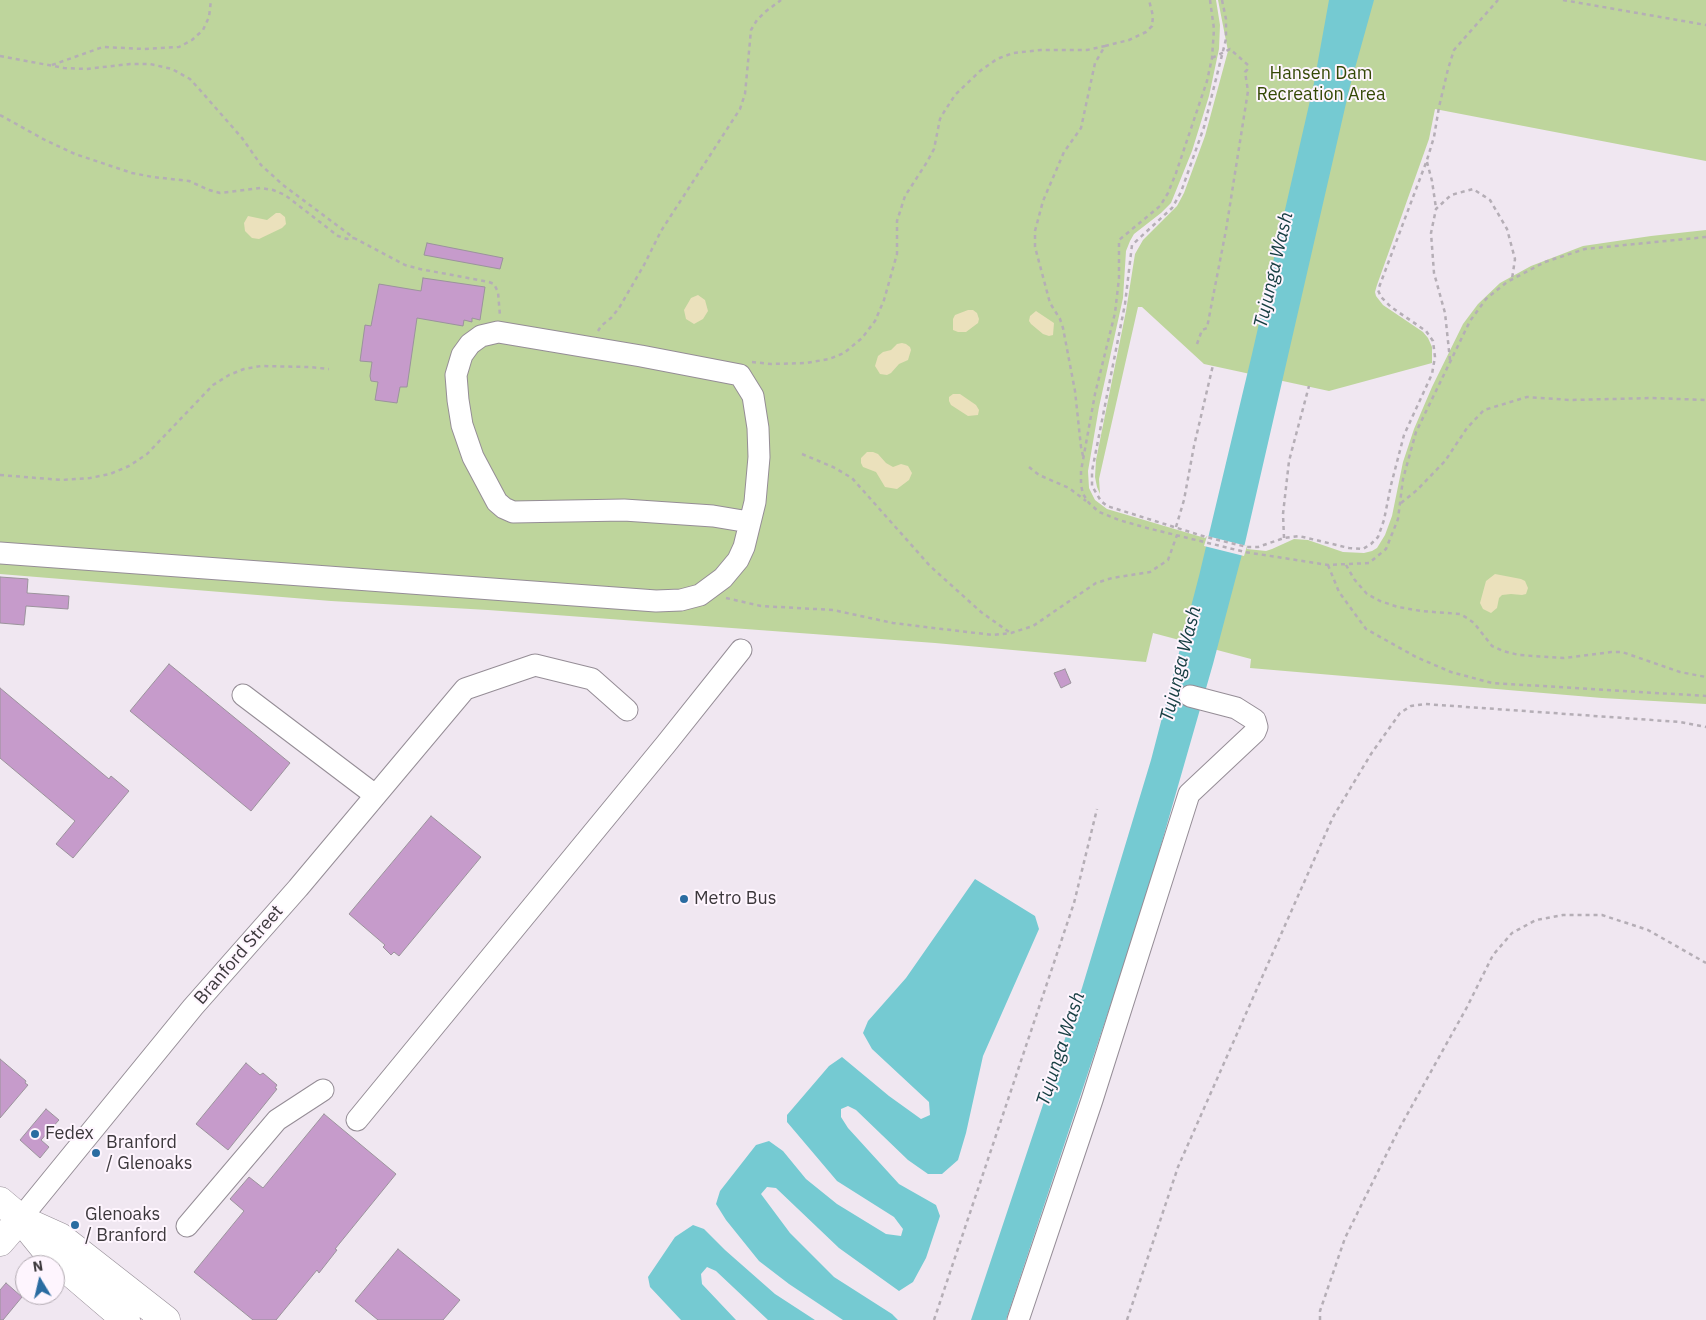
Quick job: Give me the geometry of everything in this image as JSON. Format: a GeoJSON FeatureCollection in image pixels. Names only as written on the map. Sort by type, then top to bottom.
{"type":"FeatureCollection","features":[{"type":"Feature","properties":{"kind":"main road","name":"Branford Street"},"geometry":{"type":"LineString","coordinates":[[0,1242],[10,1210]]}},
{"type":"Feature","properties":{"kind":"main road"},"geometry":{"type":"LineString","coordinates":[[10,1210],[48,1254],[126,1320]]}},
{"type":"Feature","properties":{"kind":"main road"},"geometry":{"type":"LineString","coordinates":[[10,1210],[60,1237],[166,1320]]}},
{"type":"Feature","properties":{"kind":"street"},"geometry":{"type":"LineString","coordinates":[[0,553],[656,601],[681,600],[700,595],[723,578],[738,560],[744,547],[755,502],[759,457],[758,428],[753,396],[740,375],[498,332],[481,336],[470,344],[462,355],[456,375],[462,425],[473,457],[496,502],[513,512],[624,510],[713,516],[749,522]]}},
{"type":"Feature","properties":{"kind":"street"},"geometry":{"type":"LineString","coordinates":[[357,1120],[741,650]]}},
{"type":"Feature","properties":{"kind":"street","name":"Branford Street"},"geometry":{"type":"LineString","coordinates":[[10,1210],[298,888],[465,689],[535,665],[592,679],[627,710]]}},
{"type":"Feature","properties":{"kind":"street"},"geometry":{"type":"LineString","coordinates":[[243,695],[375,796]]}},
{"type":"Feature","properties":{"kind":"street"},"geometry":{"type":"LineString","coordinates":[[1018,1320],[1089,1109],[1190,794],[1255,732],[1257,727],[1255,720],[1236,708],[1190,696]]}},
{"type":"Feature","properties":{"kind":"street"},"geometry":{"type":"LineString","coordinates":[[187,1226],[277,1120],[323,1090]]}},
{"type":"Feature","properties":{"kind":"path"},"geometry":{"type":"LineString","coordinates":[[51,66],[60,61],[103,47],[144,49],[179,46],[192,40],[203,30],[209,17],[211,0]]}},
{"type":"Feature","properties":{"kind":"path"},"geometry":{"type":"LineString","coordinates":[[597,337],[601,326],[612,318],[619,308],[661,231],[740,109],[745,94],[751,30],[756,20],[781,0]]}},
{"type":"Feature","properties":{"kind":"path"},"geometry":{"type":"LineString","coordinates":[[746,361],[771,364],[806,363],[844,353],[862,338],[874,321],[884,300],[897,254],[897,221],[904,196],[928,162],[934,149],[940,119],[955,95],[980,71],[997,59],[1013,53],[1041,50],[1087,50],[1129,40],[1146,32],[1152,26],[1153,16],[1149,0]]}},
{"type":"Feature","properties":{"kind":"path"},"geometry":{"type":"LineString","coordinates":[[1089,503],[1083,494],[1081,485],[1084,458],[1096,394],[1115,313],[1120,240],[1155,211],[1168,193],[1185,149],[1207,81],[1212,58],[1214,30],[1210,0]]}},
{"type":"Feature","properties":{"kind":"path"},"geometry":{"type":"LineString","coordinates":[[1222,0],[1226,19],[1226,39],[1204,127],[1181,192],[1172,208],[1132,245],[1125,304],[1092,471],[1092,486],[1101,501],[1108,506],[1206,537],[1246,547],[1262,546],[1284,538],[1299,536],[1349,548],[1362,549],[1371,544],[1378,536],[1384,520],[1404,435],[1432,374],[1435,357],[1433,341],[1426,331],[1391,307],[1381,297],[1378,290],[1427,160],[1454,50],[1498,0]]}},
{"type":"Feature","properties":{"kind":"path"},"geometry":{"type":"LineString","coordinates":[[1563,0],[1706,24]]}},
{"type":"Feature","properties":{"kind":"path"},"geometry":{"type":"LineString","coordinates":[[1084,458],[1063,328],[1050,303],[1035,246],[1035,231],[1043,201],[1064,152],[1081,128],[1095,63],[1105,46]]}},
{"type":"Feature","properties":{"kind":"path"},"geometry":{"type":"LineString","coordinates":[[1197,344],[1202,330],[1207,328],[1210,314],[1230,211],[1248,91],[1245,72],[1248,65],[1230,49],[1212,58]]}},
{"type":"Feature","properties":{"kind":"path"},"geometry":{"type":"LineString","coordinates":[[0,56],[51,66],[86,69],[130,64],[150,64],[172,69],[190,79],[242,138],[261,165],[283,185],[354,238],[405,265],[494,284],[498,292],[500,318],[507,318]]}},
{"type":"Feature","properties":{"kind":"path"},"geometry":{"type":"LineString","coordinates":[[0,114],[45,140],[75,154],[132,173],[189,181],[208,190],[220,193],[261,188],[273,190],[284,195],[338,236],[346,239],[354,238]]}},
{"type":"Feature","properties":{"kind":"path"},"geometry":{"type":"LineString","coordinates":[[1427,160],[1436,209],[1431,233],[1434,272],[1445,313],[1450,361]]}},
{"type":"Feature","properties":{"kind":"path"},"geometry":{"type":"LineString","coordinates":[[1436,209],[1451,195],[1473,189],[1490,200],[1507,229],[1516,259],[1512,279]]}},
{"type":"Feature","properties":{"kind":"path"},"geometry":{"type":"LineString","coordinates":[[1029,467],[1039,474],[1069,488],[1099,512],[1119,520],[1245,552],[1328,565],[1369,563],[1386,549],[1398,519],[1403,479],[1416,432],[1470,320],[1486,299],[1512,279],[1545,262],[1586,249],[1706,237]]}},
{"type":"Feature","properties":{"kind":"path"},"geometry":{"type":"LineString","coordinates":[[0,475],[62,480],[110,474],[129,466],[147,454],[213,385],[229,376],[244,369],[261,366],[329,369]]}},
{"type":"Feature","properties":{"kind":"path"},"geometry":{"type":"LineString","coordinates":[[1176,527],[1183,505],[1194,446],[1213,366]]}},
{"type":"Feature","properties":{"kind":"path"},"geometry":{"type":"LineString","coordinates":[[1284,538],[1284,514],[1289,461],[1309,386]]}},
{"type":"Feature","properties":{"kind":"path"},"geometry":{"type":"LineString","coordinates":[[1400,504],[1417,490],[1445,461],[1468,428],[1484,410],[1527,397],[1570,400],[1653,398],[1706,400]]}},
{"type":"Feature","properties":{"kind":"path"},"geometry":{"type":"LineString","coordinates":[[802,454],[833,466],[852,478],[930,566],[981,612],[1010,633]]}},
{"type":"Feature","properties":{"kind":"path"},"geometry":{"type":"LineString","coordinates":[[708,590],[740,603],[833,610],[893,623],[993,635],[1010,633],[1033,626],[1096,583],[1112,578],[1150,572],[1168,560],[1177,535]]}},
{"type":"Feature","properties":{"kind":"path"},"geometry":{"type":"LineString","coordinates":[[1196,540],[1206,537]]}},
{"type":"Feature","properties":{"kind":"path"},"geometry":{"type":"LineString","coordinates":[[1346,564],[1354,579],[1366,594],[1398,607],[1428,612],[1460,614],[1474,622],[1492,646],[1503,651],[1519,655],[1564,658],[1622,652],[1680,672],[1706,677]]}},
{"type":"Feature","properties":{"kind":"path"},"geometry":{"type":"LineString","coordinates":[[1328,565],[1339,592],[1366,629],[1416,658],[1451,672],[1492,683],[1706,696]]}},
{"type":"Feature","properties":{"kind":"path"},"geometry":{"type":"LineString","coordinates":[[1127,1320],[1178,1167],[1333,817],[1371,754],[1400,713],[1411,706],[1425,704],[1680,722],[1706,727]]}},
{"type":"Feature","properties":{"kind":"path"},"geometry":{"type":"LineString","coordinates":[[934,1320],[1074,903],[1097,809]]}},
{"type":"Feature","properties":{"kind":"path"},"geometry":{"type":"LineString","coordinates":[[1320,1320],[1320,1311],[1353,1221],[1399,1129],[1467,1008],[1494,955],[1512,933],[1536,920],[1563,915],[1602,915],[1648,930],[1706,962]]}},
{"type":"Feature","properties":{"kind":"green space"},"geometry":{"type":"Polygon","coordinates":[[[0,0],[1216,0],[1220,25],[1219,49],[1209,96],[1192,151],[1171,203],[1134,234],[1126,251],[1123,298],[1099,407],[1088,471],[1089,488],[1095,500],[1107,509],[1205,538],[1207,536],[1247,546],[1247,549],[1266,551],[1294,539],[1308,540],[1343,552],[1364,553],[1372,551],[1377,548],[1385,535],[1392,516],[1403,462],[1414,429],[1432,387],[1463,324],[1478,304],[1500,283],[1531,266],[1583,246],[1706,230],[1706,704],[1602,698],[1250,668],[1251,659],[1153,633],[1146,662],[935,643],[488,610],[331,601],[0,574],[0,0]]]}},
{"type":"Feature","properties":{"kind":"green space","name":"Hansen Dam Recreation Area"},"geometry":{"type":"Polygon","coordinates":[[[1218,0],[1706,0],[1706,161],[1435,109],[1429,139],[1375,292],[1383,305],[1423,332],[1428,338],[1432,347],[1432,363],[1329,391],[1204,364],[1142,307],[1138,307],[1099,479],[1100,494],[1095,477],[1096,460],[1126,311],[1135,254],[1143,240],[1177,206],[1184,193],[1205,136],[1228,51],[1218,0]]]}},
{"type":"Feature","properties":{"kind":"sand"},"geometry":{"type":"Polygon","coordinates":[[[276,213],[280,213],[285,217],[286,224],[282,228],[259,239],[252,238],[245,231],[244,223],[248,216],[267,220],[276,213]]]}},
{"type":"Feature","properties":{"kind":"sand"},"geometry":{"type":"Polygon","coordinates":[[[698,295],[705,300],[708,311],[703,319],[694,324],[686,319],[684,310],[691,298],[698,295]]]}},
{"type":"Feature","properties":{"kind":"sand"},"geometry":{"type":"Polygon","coordinates":[[[973,310],[977,313],[978,323],[966,332],[953,330],[955,315],[973,310]]]}},
{"type":"Feature","properties":{"kind":"sand"},"geometry":{"type":"Polygon","coordinates":[[[1036,311],[1054,323],[1053,335],[1043,334],[1031,324],[1029,321],[1030,316],[1036,311]]]}},
{"type":"Feature","properties":{"kind":"sand"},"geometry":{"type":"Polygon","coordinates":[[[902,343],[910,347],[908,360],[899,364],[887,375],[880,374],[875,366],[878,356],[883,352],[891,350],[897,344],[902,343]]]}},
{"type":"Feature","properties":{"kind":"sand"},"geometry":{"type":"Polygon","coordinates":[[[953,394],[960,394],[976,405],[979,410],[978,415],[968,416],[951,405],[949,397],[953,394]]]}},
{"type":"Feature","properties":{"kind":"sand"},"geometry":{"type":"Polygon","coordinates":[[[867,452],[878,454],[886,463],[893,467],[901,464],[908,466],[912,473],[909,480],[897,489],[885,487],[876,472],[863,467],[861,458],[867,452]]]}},
{"type":"Feature","properties":{"kind":"sand"},"geometry":{"type":"Polygon","coordinates":[[[1495,574],[1521,579],[1525,581],[1528,588],[1526,594],[1502,595],[1499,598],[1497,608],[1491,613],[1483,609],[1480,603],[1486,581],[1495,574]]]}},
{"type":"Feature","properties":{"kind":"water","name":"Tujunga Wash"},"geometry":{"type":"Polygon","coordinates":[[[1329,0],[1374,0],[1350,86],[1245,543],[1213,664],[1145,901],[1006,1320],[971,1320],[1082,988],[1151,760],[1199,576],[1252,354],[1314,83],[1329,0]]]}},
{"type":"Feature","properties":{"kind":"water"},"geometry":{"type":"Polygon","coordinates":[[[975,879],[1035,916],[1039,929],[983,1056],[958,1160],[942,1174],[928,1174],[908,1160],[856,1110],[848,1106],[841,1109],[841,1117],[848,1128],[899,1184],[936,1205],[940,1216],[926,1258],[913,1282],[899,1291],[839,1248],[776,1188],[767,1187],[761,1194],[790,1233],[834,1277],[892,1314],[898,1320],[843,1320],[789,1284],[759,1261],[726,1220],[716,1204],[720,1191],[756,1145],[769,1141],[783,1151],[806,1179],[837,1204],[886,1234],[901,1236],[903,1229],[894,1217],[837,1181],[787,1122],[787,1115],[829,1066],[842,1057],[889,1096],[921,1119],[930,1115],[929,1102],[872,1049],[863,1033],[868,1021],[906,978],[975,879]]]}},
{"type":"Feature","properties":{"kind":"water"},"geometry":{"type":"Polygon","coordinates":[[[693,1225],[704,1229],[775,1294],[815,1320],[768,1320],[716,1271],[707,1267],[701,1274],[702,1284],[736,1320],[681,1320],[650,1287],[648,1277],[675,1237],[693,1225]]]}},
{"type":"Feature","properties":{"kind":"pier"},"geometry":{"type":"Polygon","coordinates":[[[1207,536],[1247,546],[1244,556],[1204,546],[1207,536]]]}},
{"type":"Feature","properties":{"kind":"building"},"geometry":{"type":"Polygon","coordinates":[[[427,243],[503,258],[500,269],[424,255],[427,243]]]}},
{"type":"Feature","properties":{"kind":"building"},"geometry":{"type":"Polygon","coordinates":[[[423,278],[485,287],[480,320],[472,318],[472,322],[464,320],[463,326],[417,318],[407,387],[400,387],[397,403],[375,400],[378,382],[371,381],[372,362],[360,361],[365,325],[371,326],[379,284],[421,291],[423,278]]]}},
{"type":"Feature","properties":{"kind":"building"},"geometry":{"type":"Polygon","coordinates":[[[0,577],[28,579],[27,593],[69,596],[68,609],[26,606],[24,625],[0,623],[0,577]]]}},
{"type":"Feature","properties":{"kind":"building"},"geometry":{"type":"Polygon","coordinates":[[[169,664],[290,763],[251,811],[130,711],[169,664]]]}},
{"type":"Feature","properties":{"kind":"building"},"geometry":{"type":"Polygon","coordinates":[[[1065,669],[1071,683],[1061,688],[1054,673],[1065,669]]]}},
{"type":"Feature","properties":{"kind":"building"},"geometry":{"type":"Polygon","coordinates":[[[0,688],[109,779],[111,776],[129,791],[73,858],[56,844],[75,821],[0,758],[0,688]]]}},
{"type":"Feature","properties":{"kind":"building"},"geometry":{"type":"Polygon","coordinates":[[[431,816],[481,857],[399,956],[394,952],[391,955],[383,947],[385,945],[349,914],[431,816]]]}},
{"type":"Feature","properties":{"kind":"building"},"geometry":{"type":"Polygon","coordinates":[[[0,1059],[26,1081],[25,1083],[28,1085],[0,1118],[0,1059]]]}},
{"type":"Feature","properties":{"kind":"building"},"geometry":{"type":"Polygon","coordinates":[[[246,1063],[260,1075],[263,1073],[277,1085],[275,1088],[277,1089],[228,1150],[196,1124],[246,1063]]]}},
{"type":"Feature","properties":{"kind":"building","name":"Fedex"},"geometry":{"type":"Polygon","coordinates":[[[46,1109],[59,1120],[41,1140],[49,1147],[40,1158],[20,1140],[46,1109]]]}},
{"type":"Feature","properties":{"kind":"building"},"geometry":{"type":"Polygon","coordinates":[[[324,1114],[396,1174],[335,1249],[337,1250],[319,1273],[317,1270],[276,1320],[253,1320],[194,1272],[244,1211],[230,1199],[249,1177],[263,1188],[324,1114]]]}},
{"type":"Feature","properties":{"kind":"building"},"geometry":{"type":"Polygon","coordinates":[[[398,1249],[460,1300],[443,1320],[378,1320],[355,1301],[398,1249]]]}},
{"type":"Feature","properties":{"kind":"building"},"geometry":{"type":"Polygon","coordinates":[[[6,1283],[15,1291],[15,1305],[3,1320],[0,1320],[0,1290],[6,1283]]]}},
{"type":"Feature","properties":{"kind":"place","name":"Metro Bus"},"geometry":{"type":"Point","coordinates":[684,899]}},
{"type":"Feature","properties":{"kind":"place","name":"Fedex"},"geometry":{"type":"Point","coordinates":[35,1134]}},
{"type":"Feature","properties":{"kind":"place","name":"Branford / Glenoaks"},"geometry":{"type":"Point","coordinates":[96,1153]}},
{"type":"Feature","properties":{"kind":"place","name":"Glenoaks / Branford"},"geometry":{"type":"Point","coordinates":[75,1225]}}]}
